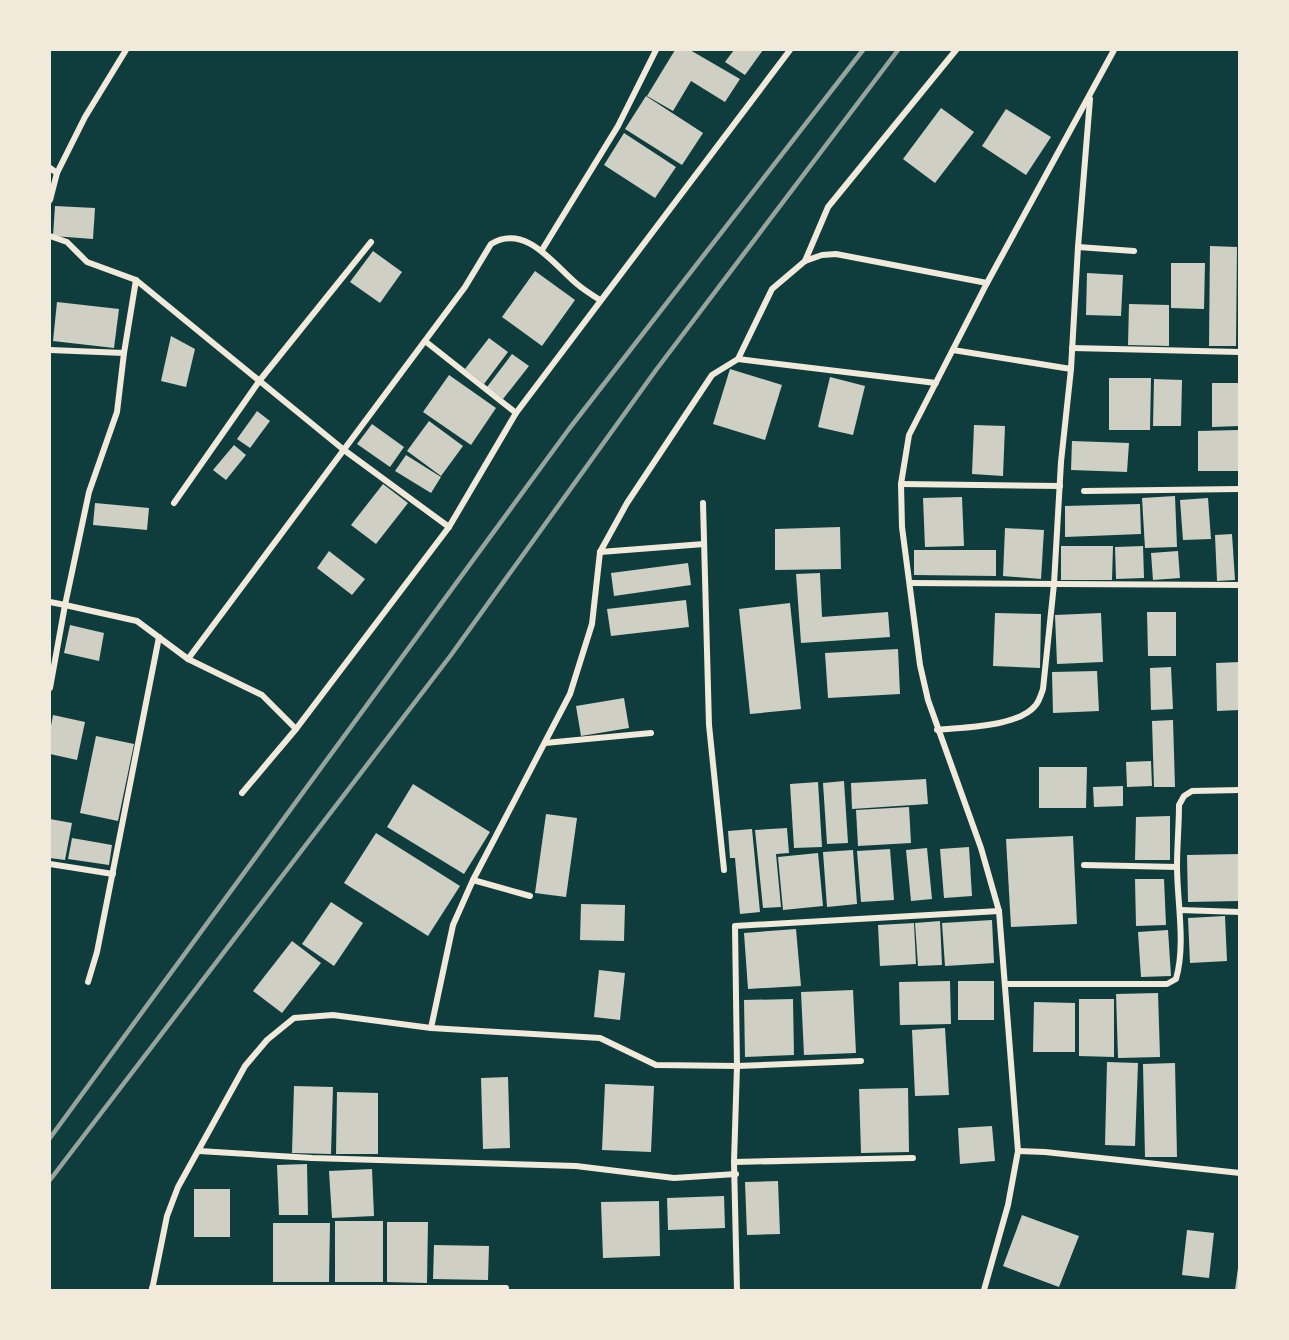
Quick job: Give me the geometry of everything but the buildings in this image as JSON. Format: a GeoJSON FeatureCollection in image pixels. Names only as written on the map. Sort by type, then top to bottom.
{"type":"FeatureCollection","features":[{"type":"Feature","properties":{"kind":"street"},"geometry":{"type":"LineString","coordinates":[[50,200],[57,173],[85,117],[126,50]]}},
{"type":"Feature","properties":{"kind":"street"},"geometry":{"type":"LineString","coordinates":[[542,250],[618,126],[656,50]]}},
{"type":"Feature","properties":{"kind":"street"},"geometry":{"type":"LineString","coordinates":[[242,793],[296,729],[449,527],[516,413],[790,50]]}},
{"type":"Feature","properties":{"kind":"street"},"geometry":{"type":"LineString","coordinates":[[805,261],[828,207],[956,50]]}},
{"type":"Feature","properties":{"kind":"street"},"geometry":{"type":"LineString","coordinates":[[984,1290],[1008,1205],[1018,1151],[999,910],[981,848],[928,700],[920,665],[902,527],[901,484],[909,435],[987,283],[1114,50]]}},
{"type":"Feature","properties":{"kind":"street"},"geometry":{"type":"LineString","coordinates":[[937,730],[1000,723],[1026,714],[1037,705],[1043,689],[1054,584],[1090,96]]}},
{"type":"Feature","properties":{"kind":"street"},"geometry":{"type":"LineString","coordinates":[[50,168],[57,173]]}},
{"type":"Feature","properties":{"kind":"street"},"geometry":{"type":"LineString","coordinates":[[50,236],[67,242],[87,262],[136,280],[344,450],[449,527]]}},
{"type":"Feature","properties":{"kind":"street"},"geometry":{"type":"LineString","coordinates":[[188,659],[465,287],[492,244],[498,240],[515,239],[542,250],[577,284],[600,300]]}},
{"type":"Feature","properties":{"kind":"street"},"geometry":{"type":"LineString","coordinates":[[174,503],[260,380],[371,242]]}},
{"type":"Feature","properties":{"kind":"street"},"geometry":{"type":"LineString","coordinates":[[1078,247],[1134,251]]}},
{"type":"Feature","properties":{"kind":"street"},"geometry":{"type":"LineString","coordinates":[[431,1028],[453,925],[473,880],[570,694],[592,624],[600,552],[627,503],[712,375],[738,359],[772,289],[805,261],[822,255],[836,254],[987,283]]}},
{"type":"Feature","properties":{"kind":"street"},"geometry":{"type":"LineString","coordinates":[[50,688],[64,605],[89,492],[117,411],[136,280]]}},
{"type":"Feature","properties":{"kind":"street"},"geometry":{"type":"LineString","coordinates":[[425,341],[516,413]]}},
{"type":"Feature","properties":{"kind":"street"},"geometry":{"type":"LineString","coordinates":[[1072,348],[1239,352]]}},
{"type":"Feature","properties":{"kind":"street"},"geometry":{"type":"LineString","coordinates":[[50,350],[124,353]]}},
{"type":"Feature","properties":{"kind":"street"},"geometry":{"type":"LineString","coordinates":[[953,350],[1071,369]]}},
{"type":"Feature","properties":{"kind":"street"},"geometry":{"type":"LineString","coordinates":[[738,359],[936,383]]}},
{"type":"Feature","properties":{"kind":"street"},"geometry":{"type":"LineString","coordinates":[[901,484],[1060,486]]}},
{"type":"Feature","properties":{"kind":"street"},"geometry":{"type":"LineString","coordinates":[[1084,491],[1239,489]]}},
{"type":"Feature","properties":{"kind":"street"},"geometry":{"type":"LineString","coordinates":[[703,503],[709,724],[724,870]]}},
{"type":"Feature","properties":{"kind":"street"},"geometry":{"type":"LineString","coordinates":[[600,552],[704,544]]}},
{"type":"Feature","properties":{"kind":"street"},"geometry":{"type":"LineString","coordinates":[[910,583],[1239,585]]}},
{"type":"Feature","properties":{"kind":"street"},"geometry":{"type":"LineString","coordinates":[[50,602],[137,621],[188,659],[262,695],[296,729]]}},
{"type":"Feature","properties":{"kind":"street"},"geometry":{"type":"LineString","coordinates":[[88,982],[97,952],[159,637]]}},
{"type":"Feature","properties":{"kind":"street"},"geometry":{"type":"LineString","coordinates":[[544,743],[651,733]]}},
{"type":"Feature","properties":{"kind":"street"},"geometry":{"type":"LineString","coordinates":[[1006,984],[1167,984],[1176,979],[1179,969],[1180,910],[1177,867],[1179,805],[1184,796],[1192,791],[1239,790]]}},
{"type":"Feature","properties":{"kind":"street"},"geometry":{"type":"LineString","coordinates":[[50,864],[112,874]]}},
{"type":"Feature","properties":{"kind":"street"},"geometry":{"type":"LineString","coordinates":[[1084,865],[1177,867]]}},
{"type":"Feature","properties":{"kind":"street"},"geometry":{"type":"LineString","coordinates":[[473,880],[530,896]]}},
{"type":"Feature","properties":{"kind":"street"},"geometry":{"type":"LineString","coordinates":[[737,1290],[734,1162],[737,1066],[735,926],[999,910]]}},
{"type":"Feature","properties":{"kind":"street"},"geometry":{"type":"LineString","coordinates":[[1180,910],[1239,912]]}},
{"type":"Feature","properties":{"kind":"street"},"geometry":{"type":"LineString","coordinates":[[506,1288],[152,1289],[167,1216],[178,1187],[245,1066],[267,1040],[294,1018],[333,1016],[431,1028],[600,1038],[656,1065],[737,1066],[861,1061]]}},
{"type":"Feature","properties":{"kind":"street"},"geometry":{"type":"LineString","coordinates":[[199,1151],[312,1158],[576,1166],[674,1178],[736,1174]]}},
{"type":"Feature","properties":{"kind":"street"},"geometry":{"type":"LineString","coordinates":[[1018,1151],[1239,1173]]}},
{"type":"Feature","properties":{"kind":"street"},"geometry":{"type":"LineString","coordinates":[[734,1162],[913,1158]]}},
{"type":"Feature","properties":{"kind":"railway"},"geometry":{"type":"LineString","coordinates":[[50,1138],[569,429],[863,50]]}},
{"type":"Feature","properties":{"kind":"railway"},"geometry":{"type":"LineString","coordinates":[[50,1180],[451,655],[656,370],[898,50]]}}]}
